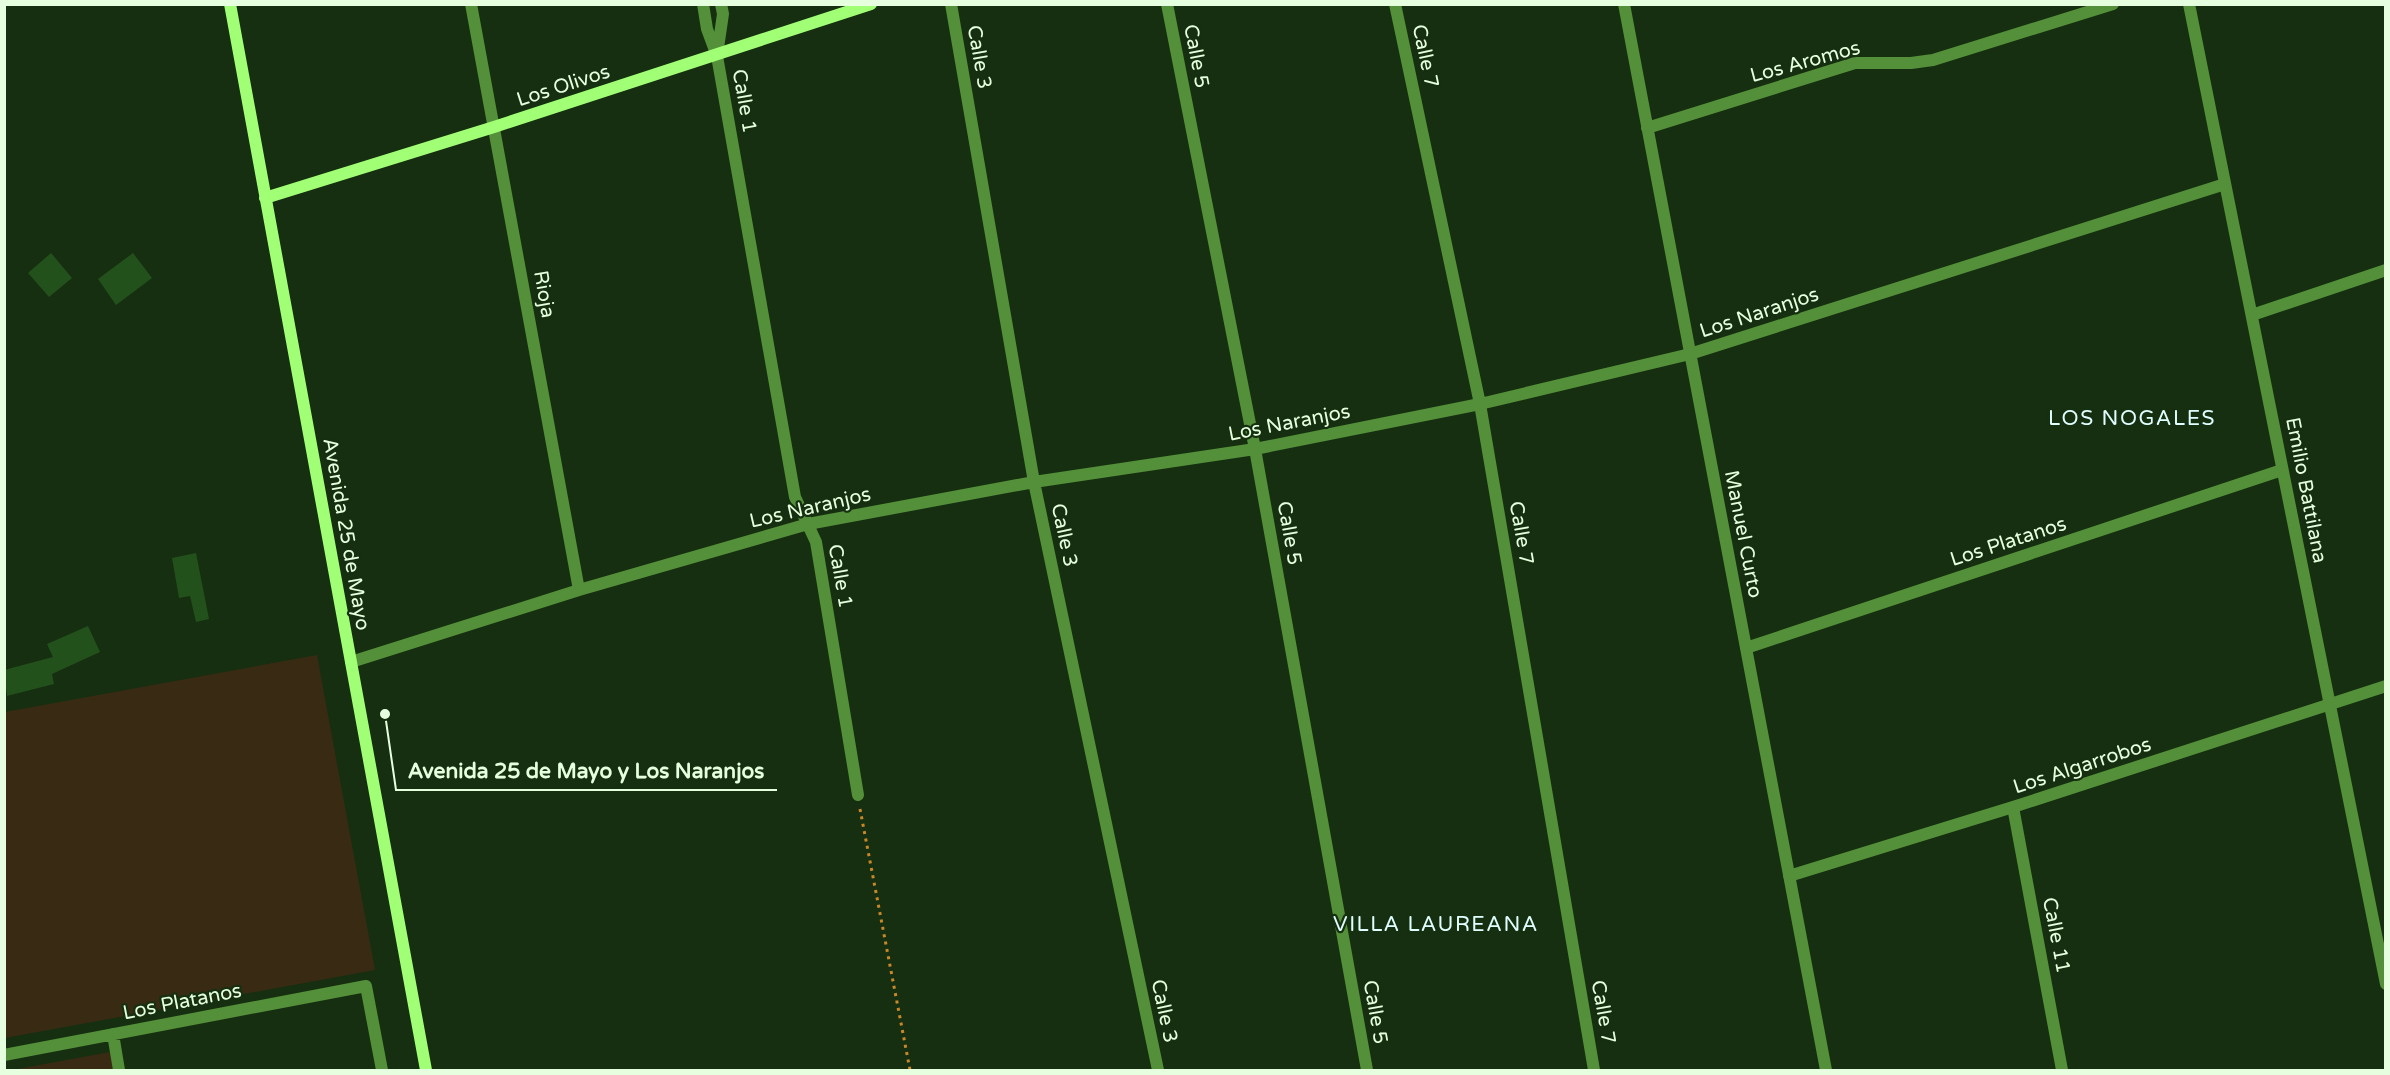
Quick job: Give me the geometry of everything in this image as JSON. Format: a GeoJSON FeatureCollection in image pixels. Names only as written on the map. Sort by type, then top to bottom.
{"type":"FeatureCollection","features":[{"type":"Feature","properties":{"kind":"main road","name":"Avenida 25 de Mayo"},"geometry":{"type":"LineString","coordinates":[[230,4],[426,1071]]}},
{"type":"Feature","properties":{"kind":"main road","name":"Los Olivos"},"geometry":{"type":"LineString","coordinates":[[265,198],[717,56],[871,4]]}},
{"type":"Feature","properties":{"kind":"street","name":"Rioja"},"geometry":{"type":"LineString","coordinates":[[471,4],[579,590]]}},
{"type":"Feature","properties":{"kind":"street","name":"Calle 1"},"geometry":{"type":"LineString","coordinates":[[703,4],[707,29],[717,56],[795,497],[816,542],[858,795]]}},
{"type":"Feature","properties":{"kind":"street","name":"Calle 1"},"geometry":{"type":"LineString","coordinates":[[717,56],[723,14],[721,4]]}},
{"type":"Feature","properties":{"kind":"street","name":"Calle 3"},"geometry":{"type":"LineString","coordinates":[[951,4],[1034,482],[1158,1071]]}},
{"type":"Feature","properties":{"kind":"street","name":"Calle 5"},"geometry":{"type":"LineString","coordinates":[[1167,4],[1255,449],[1367,1071]]}},
{"type":"Feature","properties":{"kind":"street","name":"Calle 7"},"geometry":{"type":"LineString","coordinates":[[1395,4],[1480,404],[1594,1071]]}},
{"type":"Feature","properties":{"kind":"street","name":"Manuel Curto"},"geometry":{"type":"LineString","coordinates":[[1624,4],[1826,1071]]}},
{"type":"Feature","properties":{"kind":"street","name":"Los Aromos"},"geometry":{"type":"LineString","coordinates":[[1647,128],[1855,63],[1911,63],[1933,60],[2113,4]]}},
{"type":"Feature","properties":{"kind":"street","name":"Emilio Battilana"},"geometry":{"type":"LineString","coordinates":[[2188,4],[2385,984]]}},
{"type":"Feature","properties":{"kind":"street","name":"Los Naranjos"},"geometry":{"type":"LineString","coordinates":[[351,662],[579,590],[808,524],[1034,482],[1255,449],[1480,404],[1690,354],[2225,184]]}},
{"type":"Feature","properties":{"kind":"street"},"geometry":{"type":"LineString","coordinates":[[2252,315],[2385,270]]}},
{"type":"Feature","properties":{"kind":"street","name":"Los Platanos"},"geometry":{"type":"LineString","coordinates":[[1746,648],[2282,470]]}},
{"type":"Feature","properties":{"kind":"street","name":"Los Algarrobos"},"geometry":{"type":"LineString","coordinates":[[1789,876],[2330,706],[2385,686]]}},
{"type":"Feature","properties":{"kind":"street","name":"Calle 11"},"geometry":{"type":"LineString","coordinates":[[2013,807],[2062,1071]]}},
{"type":"Feature","properties":{"kind":"street","name":"Los Platanos"},"geometry":{"type":"LineString","coordinates":[[4,1054],[366,986],[382,1071]]}},
{"type":"Feature","properties":{"kind":"street"},"geometry":{"type":"LineString","coordinates":[[113,1034],[119,1071]]}},
{"type":"Feature","properties":{"kind":"path"},"geometry":{"type":"LineString","coordinates":[[858,795],[909,1071]]}},
{"type":"Feature","properties":{"kind":"shaded area"},"geometry":{"type":"Polygon","coordinates":[[[317,655],[375,970],[5,1038],[5,712],[317,655]]]}},
{"type":"Feature","properties":{"kind":"shaded area"},"geometry":{"type":"Polygon","coordinates":[[[110,1052],[113,1070],[12,1070],[110,1052]]]}},
{"type":"Feature","properties":{"kind":"building"},"geometry":{"type":"Polygon","coordinates":[[[51,253],[72,278],[49,297],[28,273],[51,253]]]}},
{"type":"Feature","properties":{"kind":"building"},"geometry":{"type":"Polygon","coordinates":[[[133,253],[152,278],[116,305],[98,279],[133,253]]]}},
{"type":"Feature","properties":{"kind":"building"},"geometry":{"type":"Polygon","coordinates":[[[196,553],[209,619],[196,622],[190,596],[179,598],[172,558],[196,553]]]}},
{"type":"Feature","properties":{"kind":"building"},"geometry":{"type":"Polygon","coordinates":[[[88,626],[100,652],[52,674],[54,684],[7,696],[4,670],[53,657],[47,644],[88,626]]]}},
{"type":"Feature","properties":{"kind":"place","name":"Avenida 25 de Mayo y Los Naranjos"},"geometry":{"type":"Point","coordinates":[385,714]}},
{"type":"Feature","properties":{"kind":"district","name":"LOS NOGALES"},"geometry":{"type":"Point","coordinates":[2132,418]}},
{"type":"Feature","properties":{"kind":"district","name":"VILLA LAUREANA"},"geometry":{"type":"Point","coordinates":[1436,924]}}]}
